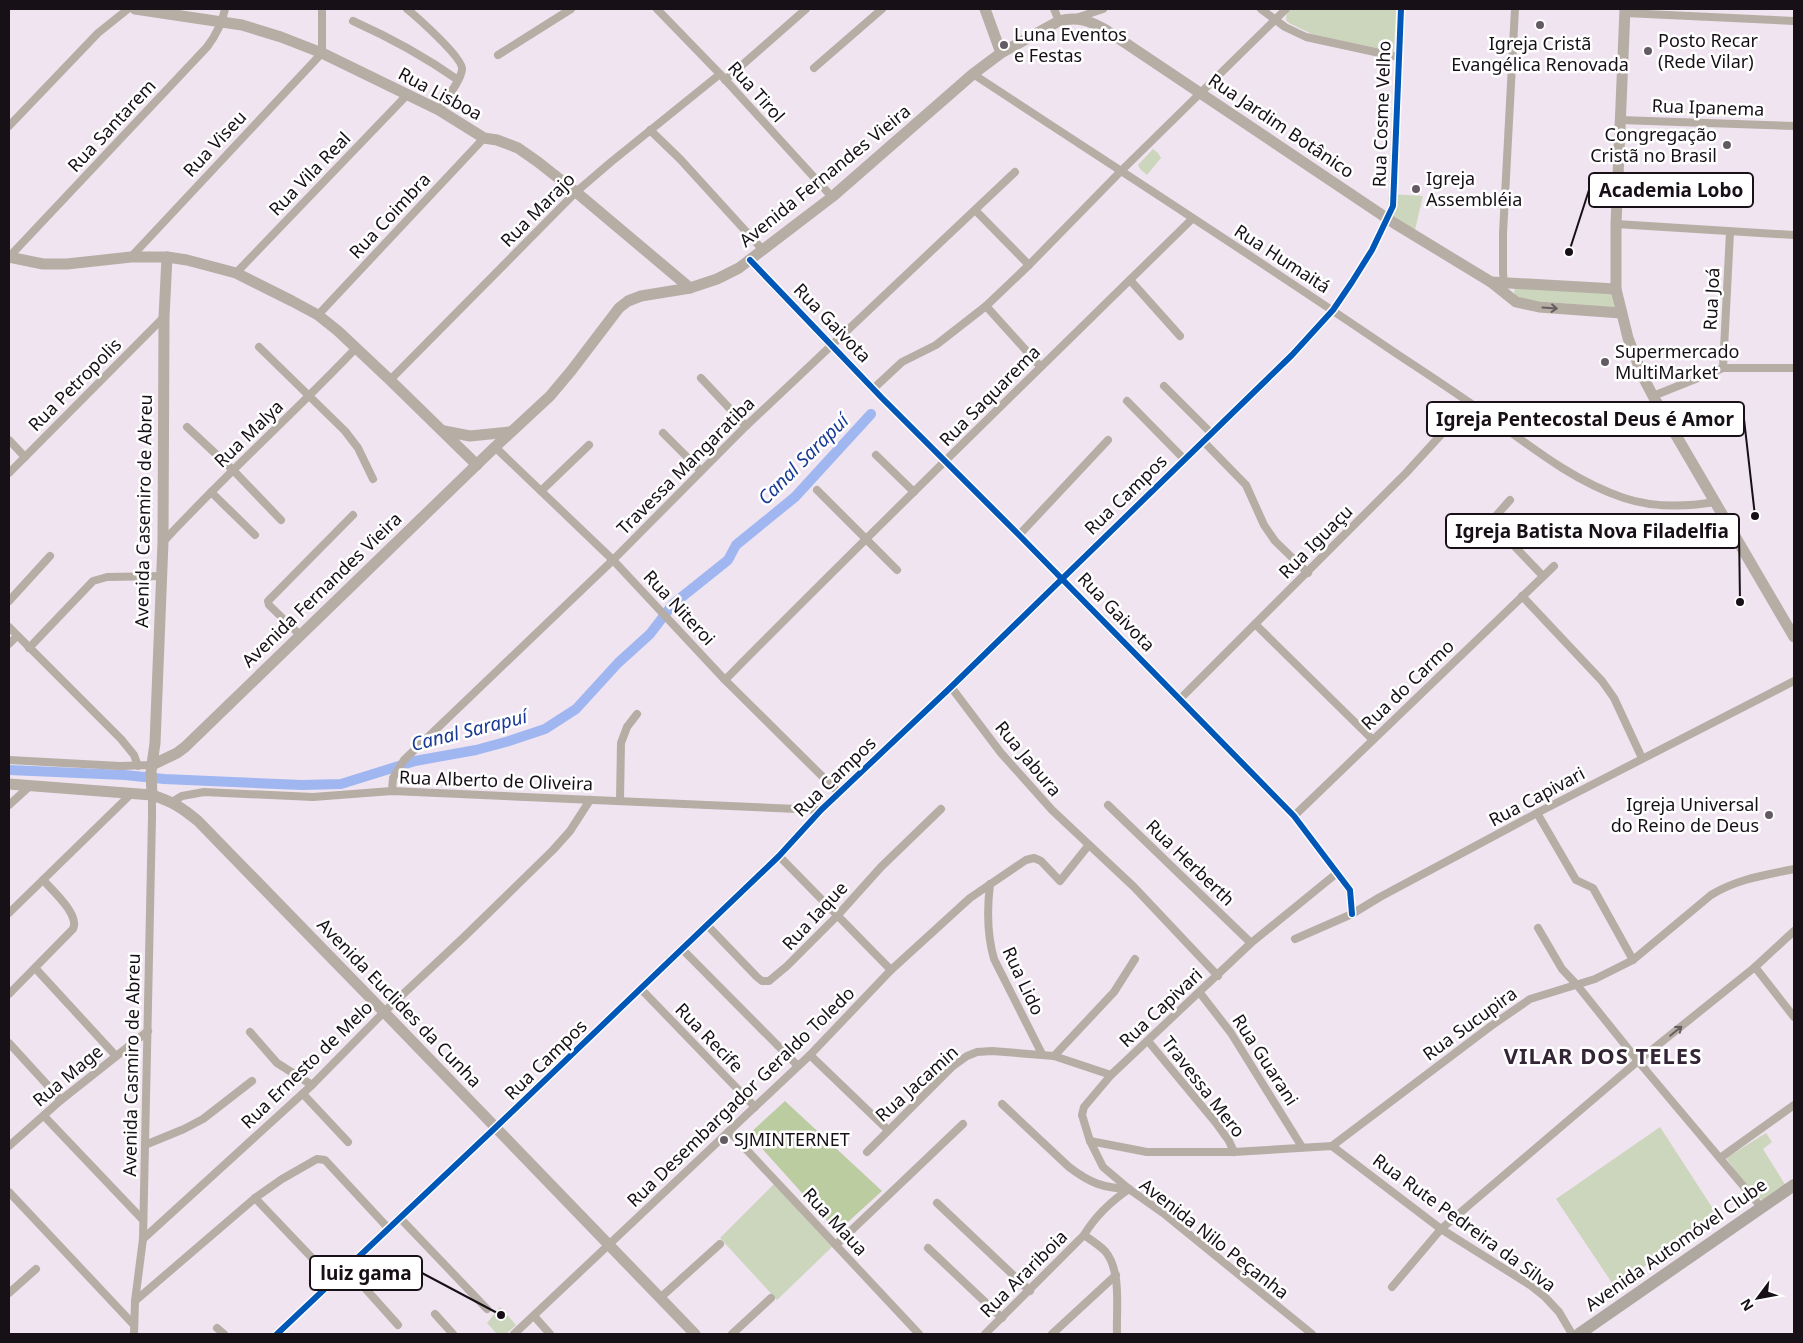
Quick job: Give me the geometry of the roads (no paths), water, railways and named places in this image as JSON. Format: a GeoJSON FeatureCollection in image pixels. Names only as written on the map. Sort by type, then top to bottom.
{"type":"FeatureCollection","features":[{"type":"Feature","properties":{"kind":"main road","name":"Rua Lisboa"},"geometry":{"type":"LineString","coordinates":[[135,9],[242,25],[259,30],[322,53],[439,110],[484,138],[497,140],[518,148],[576,192],[690,288]]}},
{"type":"Feature","properties":{"kind":"main road"},"geometry":{"type":"LineString","coordinates":[[985,9],[1001,53]]}},
{"type":"Feature","properties":{"kind":"main road"},"geometry":{"type":"LineString","coordinates":[[1625,11],[1616,224],[1616,289],[1621,313],[1635,358],[1653,396],[1794,637]]}},
{"type":"Feature","properties":{"kind":"main road","name":"Avenida Fernandes Vieira"},"geometry":{"type":"LineString","coordinates":[[151,768],[185,746],[510,432],[550,396],[619,308],[628,301],[640,296],[690,288],[717,279],[750,260],[832,197],[973,74],[1001,53],[1059,20],[1076,18]]}},
{"type":"Feature","properties":{"kind":"main road","name":"Rua Jardim Botânico"},"geometry":{"type":"LineString","coordinates":[[1076,18],[1088,20],[1106,30],[1387,218],[1491,282],[1505,288],[1516,302],[1540,308],[1621,313]]}},
{"type":"Feature","properties":{"kind":"main road"},"geometry":{"type":"LineString","coordinates":[[9,257],[44,264],[66,264],[131,257],[166,257],[187,260],[236,273],[318,315],[390,380],[477,465]]}},
{"type":"Feature","properties":{"kind":"main road","name":"Avenida Casemiro de Abreu"},"geometry":{"type":"LineString","coordinates":[[151,791],[151,768],[155,743],[163,542],[166,257]]}},
{"type":"Feature","properties":{"kind":"main road"},"geometry":{"type":"LineString","coordinates":[[1505,288],[1616,289]]}},
{"type":"Feature","properties":{"kind":"main road"},"geometry":{"type":"LineString","coordinates":[[442,431],[470,436],[510,432]]}},
{"type":"Feature","properties":{"kind":"main road","name":"Avenida Euclides da Cunha"},"geometry":{"type":"LineString","coordinates":[[9,784],[132,793],[151,791],[172,802],[198,821],[695,1334]]}},
{"type":"Feature","properties":{"kind":"main road","name":"Avenida Automóvel Clube"},"geometry":{"type":"LineString","coordinates":[[1579,1334],[1794,1184]]}},
{"type":"Feature","properties":{"kind":"street"},"geometry":{"type":"LineString","coordinates":[[9,126],[98,33],[128,9]]}},
{"type":"Feature","properties":{"kind":"street","name":"Rua Santarem"},"geometry":{"type":"LineString","coordinates":[[9,257],[207,47],[222,22],[225,9]]}},
{"type":"Feature","properties":{"kind":"street"},"geometry":{"type":"LineString","coordinates":[[322,9],[322,53]]}},
{"type":"Feature","properties":{"kind":"street"},"geometry":{"type":"LineString","coordinates":[[408,9],[448,48],[461,64],[462,72],[439,110]]}},
{"type":"Feature","properties":{"kind":"street"},"geometry":{"type":"LineString","coordinates":[[498,55],[571,9]]}},
{"type":"Feature","properties":{"kind":"street","name":"Rua Tirol"},"geometry":{"type":"LineString","coordinates":[[657,9],[723,77],[832,197]]}},
{"type":"Feature","properties":{"kind":"street","name":"Rua Marajo"},"geometry":{"type":"LineString","coordinates":[[390,380],[576,192],[650,130],[723,77],[806,9]]}},
{"type":"Feature","properties":{"kind":"street"},"geometry":{"type":"LineString","coordinates":[[814,68],[882,9]]}},
{"type":"Feature","properties":{"kind":"street"},"geometry":{"type":"LineString","coordinates":[[1054,9],[1059,20]]}},
{"type":"Feature","properties":{"kind":"street"},"geometry":{"type":"LineString","coordinates":[[1076,18],[1102,9]]}},
{"type":"Feature","properties":{"kind":"street"},"geometry":{"type":"LineString","coordinates":[[1262,9],[1291,31],[1398,57]]}},
{"type":"Feature","properties":{"kind":"street","name":"Rua Gaivota"},"geometry":{"type":"LineString","coordinates":[[874,389],[902,362],[936,345],[986,306],[1286,9]]}},
{"type":"Feature","properties":{"kind":"street","name":"Rua Cosme Velho"},"geometry":{"type":"LineString","coordinates":[[1387,218],[1394,200],[1401,9]]}},
{"type":"Feature","properties":{"kind":"street"},"geometry":{"type":"LineString","coordinates":[[1505,288],[1503,233],[1515,9]]}},
{"type":"Feature","properties":{"kind":"street"},"geometry":{"type":"LineString","coordinates":[[1625,11],[1794,21]]}},
{"type":"Feature","properties":{"kind":"street"},"geometry":{"type":"LineString","coordinates":[[353,21],[400,42],[458,80]]}},
{"type":"Feature","properties":{"kind":"street","name":"Rua Viseu"},"geometry":{"type":"LineString","coordinates":[[131,257],[322,53]]}},
{"type":"Feature","properties":{"kind":"street","name":"Rua Humaitá"},"geometry":{"type":"LineString","coordinates":[[973,74],[1333,310],[1559,466],[1581,479],[1612,493],[1646,504],[1691,506],[1715,502]]}},
{"type":"Feature","properties":{"kind":"street","name":"Rua Vila Real"},"geometry":{"type":"LineString","coordinates":[[236,273],[407,95]]}},
{"type":"Feature","properties":{"kind":"street","name":"Rua Ipanema"},"geometry":{"type":"LineString","coordinates":[[1620,120],[1794,126]]}},
{"type":"Feature","properties":{"kind":"street"},"geometry":{"type":"LineString","coordinates":[[650,130],[680,159],[763,250]]}},
{"type":"Feature","properties":{"kind":"street","name":"Rua Coimbra"},"geometry":{"type":"LineString","coordinates":[[318,315],[484,138]]}},
{"type":"Feature","properties":{"kind":"street","name":"Travessa Mangaratiba"},"geometry":{"type":"LineString","coordinates":[[392,791],[392,783],[404,760],[613,560],[746,426],[1015,172]]}},
{"type":"Feature","properties":{"kind":"street"},"geometry":{"type":"LineString","coordinates":[[975,210],[1029,265]]}},
{"type":"Feature","properties":{"kind":"street","name":"Rua Campos"},"geometry":{"type":"LineString","coordinates":[[277,1334],[496,1128],[779,856],[821,810],[951,687],[1292,355],[1333,310],[1372,250],[1387,218]]}},
{"type":"Feature","properties":{"kind":"street","name":"Rua Saquarema"},"geometry":{"type":"LineString","coordinates":[[725,680],[866,537],[1192,219]]}},
{"type":"Feature","properties":{"kind":"street"},"geometry":{"type":"LineString","coordinates":[[1616,224],[1794,235]]}},
{"type":"Feature","properties":{"kind":"street","name":"Rua Joá"},"geometry":{"type":"LineString","coordinates":[[1723,368],[1730,232]]}},
{"type":"Feature","properties":{"kind":"street","name":"Rua Gaivota"},"geometry":{"type":"LineString","coordinates":[[750,260],[881,397],[1062,578],[1294,816],[1350,890],[1352,914]]}},
{"type":"Feature","properties":{"kind":"street"},"geometry":{"type":"LineString","coordinates":[[1130,280],[1180,336]]}},
{"type":"Feature","properties":{"kind":"street"},"geometry":{"type":"LineString","coordinates":[[986,306],[1040,366]]}},
{"type":"Feature","properties":{"kind":"street","name":"Rua Petropolis"},"geometry":{"type":"LineString","coordinates":[[9,473],[164,318]]}},
{"type":"Feature","properties":{"kind":"street"},"geometry":{"type":"LineString","coordinates":[[259,347],[345,431],[358,448],[373,479]]}},
{"type":"Feature","properties":{"kind":"street","name":"Rua Malya"},"geometry":{"type":"LineString","coordinates":[[163,542],[356,348]]}},
{"type":"Feature","properties":{"kind":"street"},"geometry":{"type":"LineString","coordinates":[[1653,396],[1723,368],[1794,368]]}},
{"type":"Feature","properties":{"kind":"street"},"geometry":{"type":"LineString","coordinates":[[701,378],[746,426]]}},
{"type":"Feature","properties":{"kind":"street"},"geometry":{"type":"LineString","coordinates":[[1164,386],[1211,433]]}},
{"type":"Feature","properties":{"kind":"street"},"geometry":{"type":"LineString","coordinates":[[1128,401],[1184,459]]}},
{"type":"Feature","properties":{"kind":"street","name":"Rua Iguaçu"},"geometry":{"type":"LineString","coordinates":[[1180,699],[1406,473],[1470,403]]}},
{"type":"Feature","properties":{"kind":"street"},"geometry":{"type":"LineString","coordinates":[[187,427],[282,520]]}},
{"type":"Feature","properties":{"kind":"street"},"geometry":{"type":"LineString","coordinates":[[663,433],[701,471]]}},
{"type":"Feature","properties":{"kind":"street"},"geometry":{"type":"LineString","coordinates":[[9,440],[25,457]]}},
{"type":"Feature","properties":{"kind":"street"},"geometry":{"type":"LineString","coordinates":[[1019,535],[1108,440]]}},
{"type":"Feature","properties":{"kind":"street"},"geometry":{"type":"LineString","coordinates":[[1203,440],[1242,481],[1251,495],[1264,525],[1275,541],[1308,573]]}},
{"type":"Feature","properties":{"kind":"street"},"geometry":{"type":"LineString","coordinates":[[541,491],[589,444]]}},
{"type":"Feature","properties":{"kind":"street","name":"Rua Niteroi"},"geometry":{"type":"LineString","coordinates":[[495,447],[613,560],[725,680],[839,793]]}},
{"type":"Feature","properties":{"kind":"street"},"geometry":{"type":"LineString","coordinates":[[876,454],[914,492]]}},
{"type":"Feature","properties":{"kind":"street"},"geometry":{"type":"LineString","coordinates":[[817,490],[897,570]]}},
{"type":"Feature","properties":{"kind":"street"},"geometry":{"type":"LineString","coordinates":[[211,492],[255,536]]}},
{"type":"Feature","properties":{"kind":"street"},"geometry":{"type":"LineString","coordinates":[[1510,500],[1495,518],[1495,526],[1498,532],[1543,576]]}},
{"type":"Feature","properties":{"kind":"street"},"geometry":{"type":"LineString","coordinates":[[300,635],[269,605],[268,601],[353,515]]}},
{"type":"Feature","properties":{"kind":"street"},"geometry":{"type":"LineString","coordinates":[[9,601],[50,556]]}},
{"type":"Feature","properties":{"kind":"street","name":"Rua do Carmo"},"geometry":{"type":"LineString","coordinates":[[1294,816],[1554,566]]}},
{"type":"Feature","properties":{"kind":"street"},"geometry":{"type":"LineString","coordinates":[[29,648],[93,581],[107,577],[162,576]]}},
{"type":"Feature","properties":{"kind":"street"},"geometry":{"type":"LineString","coordinates":[[1522,596],[1602,681],[1614,698],[1642,758]]}},
{"type":"Feature","properties":{"kind":"street"},"geometry":{"type":"LineString","coordinates":[[1255,624],[1373,740]]}},
{"type":"Feature","properties":{"kind":"street"},"geometry":{"type":"LineString","coordinates":[[9,627],[121,739],[134,755],[138,766]]}},
{"type":"Feature","properties":{"kind":"street"},"geometry":{"type":"LineString","coordinates":[[9,644],[18,636]]}},
{"type":"Feature","properties":{"kind":"street","name":"Rua Capivari"},"geometry":{"type":"LineString","coordinates":[[1294,939],[1352,914],[1380,896],[1642,758],[1794,681]]}},
{"type":"Feature","properties":{"kind":"street","name":"Rua Jabura"},"geometry":{"type":"LineString","coordinates":[[951,687],[1025,781],[1088,846],[1153,907],[1218,976]]}},
{"type":"Feature","properties":{"kind":"street"},"geometry":{"type":"LineString","coordinates":[[620,800],[621,743],[623,735],[637,714]]}},
{"type":"Feature","properties":{"kind":"street"},"geometry":{"type":"LineString","coordinates":[[9,760],[151,768]]}},
{"type":"Feature","properties":{"kind":"street"},"geometry":{"type":"LineString","coordinates":[[9,805],[31,785]]}},
{"type":"Feature","properties":{"kind":"street","name":"Avenida Casmiro de Abreu"},"geometry":{"type":"LineString","coordinates":[[134,1334],[135,1301],[143,1239],[151,791]]}},
{"type":"Feature","properties":{"kind":"street","name":"Rua Alberto de Oliveira"},"geometry":{"type":"LineString","coordinates":[[172,802],[182,796],[204,792],[313,797],[392,791],[821,810]]}},
{"type":"Feature","properties":{"kind":"street"},"geometry":{"type":"LineString","coordinates":[[9,913],[132,793]]}},
{"type":"Feature","properties":{"kind":"street","name":"Rua Ernesto de Melo"},"geometry":{"type":"LineString","coordinates":[[143,1239],[303,1094],[384,1012],[553,850],[570,831],[590,800]]}},
{"type":"Feature","properties":{"kind":"street","name":"Rua Herberth"},"geometry":{"type":"LineString","coordinates":[[1108,805],[1251,943]]}},
{"type":"Feature","properties":{"kind":"street","name":"Rua Iaque"},"geometry":{"type":"LineString","coordinates":[[707,925],[757,977],[762,981],[769,981],[806,950],[881,868],[941,809]]}},
{"type":"Feature","properties":{"kind":"street"},"geometry":{"type":"LineString","coordinates":[[1537,814],[1576,880],[1593,888],[1632,960]]}},
{"type":"Feature","properties":{"kind":"street"},"geometry":{"type":"LineString","coordinates":[[990,884],[1026,860],[1034,858],[1041,860],[1060,880],[1088,846]]}},
{"type":"Feature","properties":{"kind":"street"},"geometry":{"type":"LineString","coordinates":[[779,856],[891,970]]}},
{"type":"Feature","properties":{"kind":"street","name":"Rua Sucupira"},"geometry":{"type":"LineString","coordinates":[[1332,1146],[1491,1026],[1530,999],[1607,974],[1632,960],[1711,895],[1724,887],[1755,877],[1794,869]]}},
{"type":"Feature","properties":{"kind":"street","name":"Rua Capivari"},"geometry":{"type":"LineString","coordinates":[[1129,1189],[1104,1166],[1090,1141],[1083,1120],[1082,1110],[1111,1075],[1251,943],[1337,873]]}},
{"type":"Feature","properties":{"kind":"street"},"geometry":{"type":"LineString","coordinates":[[9,994],[36,969],[73,930],[75,925],[73,916],[43,880]]}},
{"type":"Feature","properties":{"kind":"street","name":"Rua Desembargador Geraldo Toledo"},"geometry":{"type":"LineString","coordinates":[[514,1334],[810,1055],[891,970],[970,898],[990,884]]}},
{"type":"Feature","properties":{"kind":"street","name":"Rua Lido"},"geometry":{"type":"LineString","coordinates":[[990,884],[988,900],[989,942],[994,959],[1042,1054]]}},
{"type":"Feature","properties":{"kind":"street"},"geometry":{"type":"LineString","coordinates":[[1538,928],[1562,969],[1761,1207]]}},
{"type":"Feature","properties":{"kind":"street"},"geometry":{"type":"LineString","coordinates":[[1392,1287],[1441,1229],[1638,1061],[1755,967],[1794,931]]}},
{"type":"Feature","properties":{"kind":"street"},"geometry":{"type":"LineString","coordinates":[[682,948],[798,1066]]}},
{"type":"Feature","properties":{"kind":"street"},"geometry":{"type":"LineString","coordinates":[[1054,1056],[1114,992],[1136,960]]}},
{"type":"Feature","properties":{"kind":"street"},"geometry":{"type":"LineString","coordinates":[[1755,967],[1794,1017]]}},
{"type":"Feature","properties":{"kind":"street"},"geometry":{"type":"LineString","coordinates":[[36,969],[116,1056]]}},
{"type":"Feature","properties":{"kind":"street","name":"Rua Recife"},"geometry":{"type":"LineString","coordinates":[[641,989],[755,1107]]}},
{"type":"Feature","properties":{"kind":"street","name":"Rua Guarani"},"geometry":{"type":"LineString","coordinates":[[1200,992],[1231,1033],[1302,1147]]}},
{"type":"Feature","properties":{"kind":"street","name":"Rua Mage"},"geometry":{"type":"LineString","coordinates":[[9,1146],[61,1100],[148,1031]]}},
{"type":"Feature","properties":{"kind":"street"},"geometry":{"type":"LineString","coordinates":[[250,1032],[277,1063],[312,1085]]}},
{"type":"Feature","properties":{"kind":"street","name":"Travessa Mero"},"geometry":{"type":"LineString","coordinates":[[1148,1041],[1216,1123],[1229,1141],[1234,1152]]}},
{"type":"Feature","properties":{"kind":"street"},"geometry":{"type":"LineString","coordinates":[[9,1043],[61,1100]]}},
{"type":"Feature","properties":{"kind":"street","name":"Rua Jacamin"},"geometry":{"type":"LineString","coordinates":[[866,1152],[953,1066],[967,1056],[977,1052],[992,1051],[1054,1056],[1111,1075]]}},
{"type":"Feature","properties":{"kind":"street"},"geometry":{"type":"LineString","coordinates":[[810,1055],[888,1130]]}},
{"type":"Feature","properties":{"kind":"street"},"geometry":{"type":"LineString","coordinates":[[145,1145],[203,1119],[252,1081]]}},
{"type":"Feature","properties":{"kind":"street"},"geometry":{"type":"LineString","coordinates":[[303,1094],[348,1142]]}},
{"type":"Feature","properties":{"kind":"street","name":"Avenida Nilo Peçanha"},"geometry":{"type":"LineString","coordinates":[[1002,1104],[1081,1176],[1109,1188],[1129,1189],[1312,1334]]}},
{"type":"Feature","properties":{"kind":"street"},"geometry":{"type":"LineString","coordinates":[[1720,1158],[1794,1104]]}},
{"type":"Feature","properties":{"kind":"street"},"geometry":{"type":"LineString","coordinates":[[44,1116],[143,1220]]}},
{"type":"Feature","properties":{"kind":"street"},"geometry":{"type":"LineString","coordinates":[[836,1245],[963,1124]]}},
{"type":"Feature","properties":{"kind":"street","name":"Rua Maua"},"geometry":{"type":"LineString","coordinates":[[729,1131],[919,1334]]}},
{"type":"Feature","properties":{"kind":"street"},"geometry":{"type":"LineString","coordinates":[[1090,1141],[1147,1152],[1234,1152],[1332,1146]]}},
{"type":"Feature","properties":{"kind":"street","name":"Rua Rute Pedreira da Silva"},"geometry":{"type":"LineString","coordinates":[[1332,1146],[1441,1229],[1530,1285],[1559,1312],[1572,1334]]}},
{"type":"Feature","properties":{"kind":"street"},"geometry":{"type":"LineString","coordinates":[[135,1301],[256,1198],[282,1179],[318,1159],[325,1160],[389,1229]]}},
{"type":"Feature","properties":{"kind":"street","name":"Rua Arariboia"},"geometry":{"type":"LineString","coordinates":[[985,1334],[1084,1235],[1094,1219],[1111,1201],[1129,1189]]}},
{"type":"Feature","properties":{"kind":"street"},"geometry":{"type":"LineString","coordinates":[[9,1192],[134,1325]]}},
{"type":"Feature","properties":{"kind":"street"},"geometry":{"type":"LineString","coordinates":[[256,1198],[334,1281]]}},
{"type":"Feature","properties":{"kind":"street"},"geometry":{"type":"LineString","coordinates":[[937,1203],[1030,1290]]}},
{"type":"Feature","properties":{"kind":"street"},"geometry":{"type":"LineString","coordinates":[[400,1218],[487,1308]]}},
{"type":"Feature","properties":{"kind":"street"},"geometry":{"type":"LineString","coordinates":[[1084,1235],[1105,1251],[1116,1275],[1117,1334]]}},
{"type":"Feature","properties":{"kind":"street"},"geometry":{"type":"LineString","coordinates":[[660,1298],[720,1244]]}},
{"type":"Feature","properties":{"kind":"street"},"geometry":{"type":"LineString","coordinates":[[928,1248],[1002,1318]]}},
{"type":"Feature","properties":{"kind":"street"},"geometry":{"type":"LineString","coordinates":[[347,1268],[398,1325]]}},
{"type":"Feature","properties":{"kind":"street"},"geometry":{"type":"LineString","coordinates":[[9,1293],[36,1269]]}},
{"type":"Feature","properties":{"kind":"street"},"geometry":{"type":"LineString","coordinates":[[1052,1334],[1116,1275]]}},
{"type":"Feature","properties":{"kind":"street"},"geometry":{"type":"LineString","coordinates":[[732,1334],[771,1298]]}},
{"type":"Feature","properties":{"kind":"street"},"geometry":{"type":"LineString","coordinates":[[435,1314],[453,1334]]}},
{"type":"Feature","properties":{"kind":"street"},"geometry":{"type":"LineString","coordinates":[[534,1316],[550,1334]]}},
{"type":"Feature","properties":{"kind":"street"},"geometry":{"type":"LineString","coordinates":[[217,1328],[224,1334]]}},
{"type":"Feature","properties":{"kind":"waterway","name":"Canal Sarapuí"},"geometry":{"type":"LineString","coordinates":[[9,770],[302,785],[341,784],[415,761],[476,750],[545,729],[576,709],[618,663],[650,634],[673,604],[728,560],[736,545],[795,497],[871,414]]}},
{"type":"Feature","properties":{"kind":"place","name":"Igreja Cristã Evangélica Renovada"},"geometry":{"type":"Point","coordinates":[1540,25]}},
{"type":"Feature","properties":{"kind":"place","name":"Luna Eventos e Festas"},"geometry":{"type":"Point","coordinates":[1004,45]}},
{"type":"Feature","properties":{"kind":"place","name":"Posto Recar (Rede Vilar)"},"geometry":{"type":"Point","coordinates":[1648,51]}},
{"type":"Feature","properties":{"kind":"place","name":"Congregação Cristã no Brasil"},"geometry":{"type":"Point","coordinates":[1727,145]}},
{"type":"Feature","properties":{"kind":"place","name":"Igreja Assembléia"},"geometry":{"type":"Point","coordinates":[1416,189]}},
{"type":"Feature","properties":{"kind":"place","name":"Academia Lobo"},"geometry":{"type":"Point","coordinates":[1569,252]}},
{"type":"Feature","properties":{"kind":"place","name":"Supermercado MultiMarket"},"geometry":{"type":"Point","coordinates":[1605,362]}},
{"type":"Feature","properties":{"kind":"place","name":"Igreja Pentecostal Deus é Amor"},"geometry":{"type":"Point","coordinates":[1755,516]}},
{"type":"Feature","properties":{"kind":"place","name":"Igreja Batista Nova Filadelfia"},"geometry":{"type":"Point","coordinates":[1740,602]}},
{"type":"Feature","properties":{"kind":"place","name":"Igreja Universal do Reino de Deus"},"geometry":{"type":"Point","coordinates":[1769,815]}},
{"type":"Feature","properties":{"kind":"place","name":"SJMINTERNET"},"geometry":{"type":"Point","coordinates":[724,1140]}},
{"type":"Feature","properties":{"kind":"place","name":"luiz gama"},"geometry":{"type":"Point","coordinates":[501,1315]}},
{"type":"Feature","properties":{"kind":"district","name":"VILAR DOS TELES"},"geometry":{"type":"Point","coordinates":[1603,1056]}}]}
